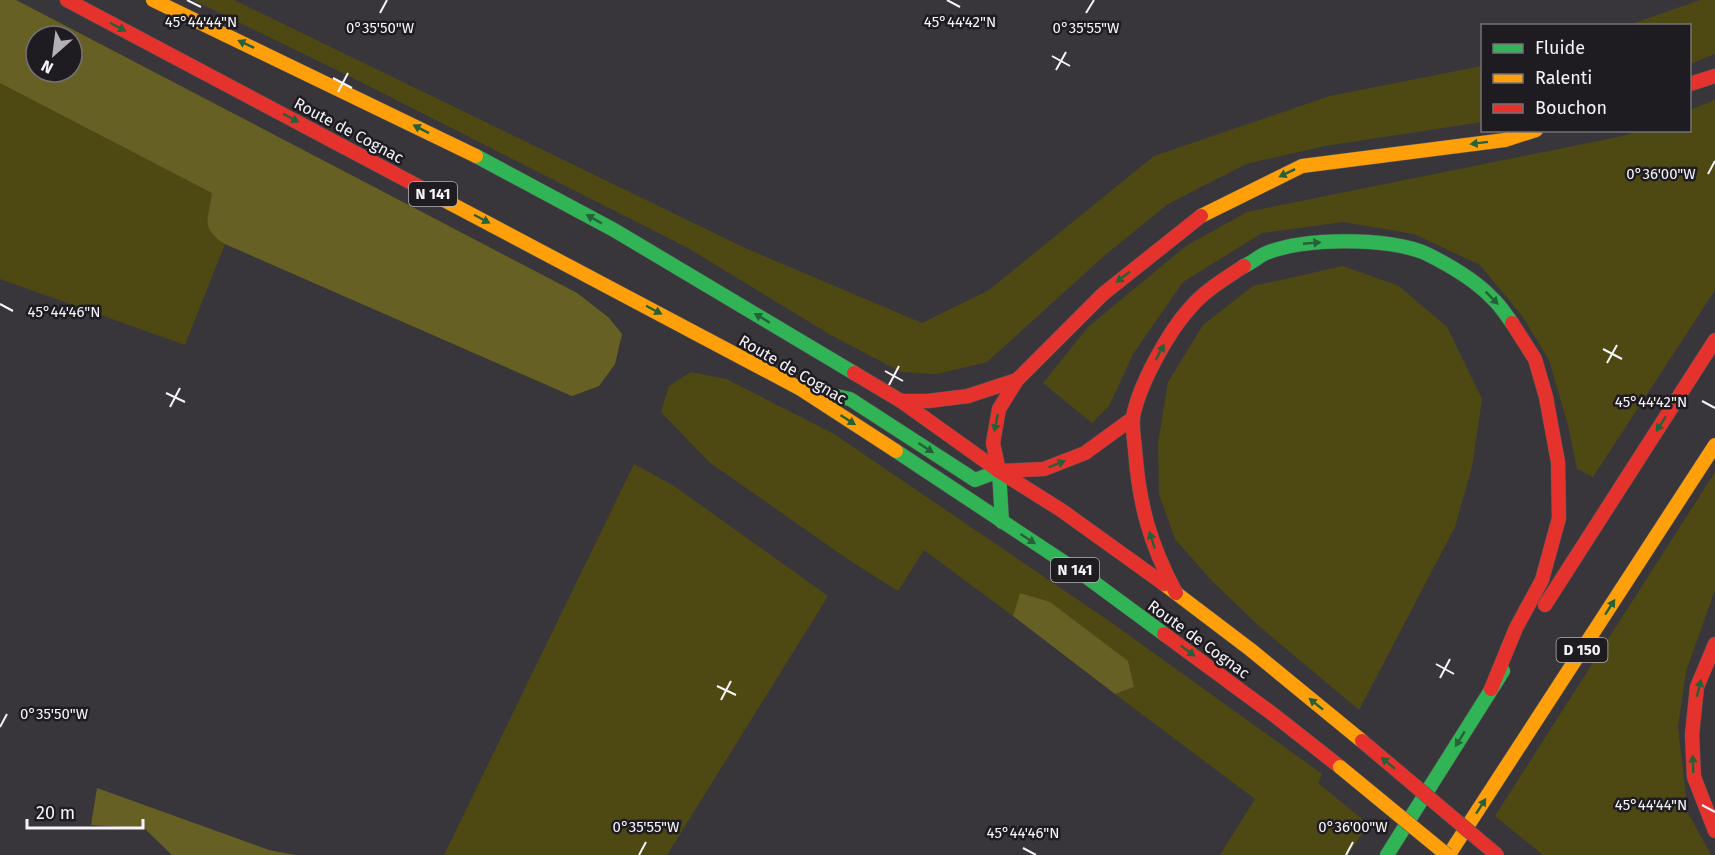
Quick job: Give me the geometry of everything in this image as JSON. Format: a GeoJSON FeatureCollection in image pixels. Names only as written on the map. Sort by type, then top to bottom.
{"type":"FeatureCollection","features":[{"type":"Feature","properties":{"kind":"main road","name":"Route de Cognac"},"geometry":{"type":"LineString","coordinates":[[67,0],[799,388],[1088,578],[1340,767],[1448,855]]}},
{"type":"Feature","properties":{"kind":"main road","name":"Route de Cognac"},"geometry":{"type":"LineString","coordinates":[[153,0],[510,173],[624,236],[901,401],[999,471],[1061,510],[1251,650],[1497,855]]}},
{"type":"Feature","properties":{"kind":"main road"},"geometry":{"type":"LineString","coordinates":[[1691,83],[1715,76]]}},
{"type":"Feature","properties":{"kind":"main road"},"geometry":{"type":"LineString","coordinates":[[1002,522],[999,471],[993,443],[999,409],[1017,380],[1103,294],[1203,215],[1302,166],[1505,140],[1530,132]]}},
{"type":"Feature","properties":{"kind":"main road"},"geometry":{"type":"LineString","coordinates":[[1176,593],[1159,561],[1145,519],[1137,477],[1133,418],[1143,386],[1163,346],[1190,307],[1227,277],[1265,254],[1300,244],[1342,241],[1382,243],[1425,254],[1460,272],[1492,297],[1516,329],[1535,359],[1546,397],[1558,462],[1559,518],[1542,580],[1516,628],[1491,689]]}},
{"type":"Feature","properties":{"kind":"main road"},"geometry":{"type":"LineString","coordinates":[[1387,855],[1715,340]]}},
{"type":"Feature","properties":{"kind":"main road"},"geometry":{"type":"LineString","coordinates":[[901,401],[928,401],[968,396],[1017,380]]}},
{"type":"Feature","properties":{"kind":"main road"},"geometry":{"type":"LineString","coordinates":[[799,388],[850,399],[975,480],[999,471],[1044,469],[1085,453],[1133,418]]}},
{"type":"Feature","properties":{"kind":"main road","name":"D 150"},"geometry":{"type":"LineString","coordinates":[[1448,855],[1715,445]]}},
{"type":"Feature","properties":{"kind":"main road"},"geometry":{"type":"LineString","coordinates":[[1715,644],[1697,687],[1692,735],[1694,777],[1715,831]]}},
{"type":"Feature","properties":{"kind":"shaded area"},"geometry":{"type":"Polygon","coordinates":[[[0,0],[16,0],[62,24],[24,24],[24,84],[84,84],[84,36],[577,293],[608,317],[622,334],[615,364],[599,386],[572,396],[225,244],[185,345],[0,279],[0,0]]]}},
{"type":"Feature","properties":{"kind":"shaded area"},"geometry":{"type":"Polygon","coordinates":[[[0,0],[16,0],[62,24],[24,24],[24,84],[84,84],[84,36],[577,293],[608,317],[622,334],[615,364],[599,386],[572,396],[225,244],[209,228],[208,216],[212,193],[0,83],[0,0]]]}},
{"type":"Feature","properties":{"kind":"shaded area"},"geometry":{"type":"Polygon","coordinates":[[[193,0],[234,0],[745,248],[922,323],[989,290],[1154,156],[1330,96],[1481,66],[1481,122],[1325,146],[1246,164],[1168,204],[1104,256],[987,362],[937,374],[901,372],[829,334],[688,248],[353,78],[193,0]]]}},
{"type":"Feature","properties":{"kind":"shaded area"},"geometry":{"type":"Polygon","coordinates":[[[1700,0],[1715,0],[1715,54],[1691,64],[1691,24],[1632,24],[1700,0]]]}},
{"type":"Feature","properties":{"kind":"shaded area"},"geometry":{"type":"Polygon","coordinates":[[[1715,100],[1715,290],[1593,477],[1577,469],[1568,425],[1549,360],[1523,317],[1480,265],[1414,234],[1343,222],[1262,233],[1183,282],[1133,354],[1109,406],[1092,423],[1043,383],[1088,327],[1186,246],[1247,212],[1635,132],[1691,132],[1691,110],[1715,100]]]}},
{"type":"Feature","properties":{"kind":"shaded area"},"geometry":{"type":"Polygon","coordinates":[[[1343,266],[1399,286],[1447,327],[1482,399],[1472,467],[1455,527],[1359,710],[1259,626],[1213,582],[1175,539],[1159,494],[1158,443],[1168,382],[1203,325],[1253,286],[1343,266]]]}},
{"type":"Feature","properties":{"kind":"shaded area"},"geometry":{"type":"Polygon","coordinates":[[[691,372],[726,379],[834,434],[1112,623],[1322,774],[1318,783],[1368,824],[1348,855],[1220,855],[1255,799],[1115,694],[1134,687],[1020,593],[1013,616],[924,550],[898,591],[849,560],[709,462],[661,412],[669,386],[691,372]]]}},
{"type":"Feature","properties":{"kind":"shaded area"},"geometry":{"type":"Polygon","coordinates":[[[634,464],[674,486],[828,596],[667,855],[444,855],[634,464]]]}},
{"type":"Feature","properties":{"kind":"shaded area"},"geometry":{"type":"Polygon","coordinates":[[[1715,472],[1715,590],[1686,671],[1678,727],[1688,813],[1711,855],[1543,855],[1495,816],[1715,472]]]}},
{"type":"Feature","properties":{"kind":"shaded area"},"geometry":{"type":"Polygon","coordinates":[[[1020,593],[1050,602],[1128,661],[1134,687],[1115,694],[1013,616],[1020,593]]]}},
{"type":"Feature","properties":{"kind":"shaded area"},"geometry":{"type":"Polygon","coordinates":[[[97,788],[269,850],[295,855],[172,855],[145,829],[91,825],[97,788]]]}},
{"type":"Feature","properties":{"kind":"traffic: fast"},"geometry":{"type":"LineString","coordinates":[[476,156],[614,230],[854,373]]}},
{"type":"Feature","properties":{"kind":"traffic: fast"},"geometry":{"type":"LineString","coordinates":[[1244,266],[1264,254],[1300,244],[1346,241],[1392,244],[1411,248],[1435,258],[1470,279],[1495,301],[1512,323]]}},
{"type":"Feature","properties":{"kind":"traffic: fast"},"geometry":{"type":"LineString","coordinates":[[799,388],[850,399],[975,480],[999,471],[1002,522]]}},
{"type":"Feature","properties":{"kind":"traffic: fast"},"geometry":{"type":"LineString","coordinates":[[896,451],[1088,578],[1164,634]]}},
{"type":"Feature","properties":{"kind":"traffic: fast"},"geometry":{"type":"LineString","coordinates":[[1387,855],[1503,671]]}},
{"type":"Feature","properties":{"kind":"traffic: slow"},"geometry":{"type":"LineString","coordinates":[[153,0],[476,156]]}},
{"type":"Feature","properties":{"kind":"traffic: slow"},"geometry":{"type":"LineString","coordinates":[[1201,216],[1302,166],[1505,140],[1530,132]]}},
{"type":"Feature","properties":{"kind":"traffic: slow"},"geometry":{"type":"LineString","coordinates":[[444,200],[799,388],[896,451]]}},
{"type":"Feature","properties":{"kind":"traffic: slow"},"geometry":{"type":"LineString","coordinates":[[1450,853],[1715,445]]}},
{"type":"Feature","properties":{"kind":"traffic: slow"},"geometry":{"type":"LineString","coordinates":[[1164,584],[1251,650],[1362,741]]}},
{"type":"Feature","properties":{"kind":"traffic: slow"},"geometry":{"type":"LineString","coordinates":[[1340,767],[1447,855]]}},
{"type":"Feature","properties":{"kind":"traffic: jam"},"geometry":{"type":"LineString","coordinates":[[67,0],[444,200]]}},
{"type":"Feature","properties":{"kind":"traffic: jam"},"geometry":{"type":"LineString","coordinates":[[1691,84],[1715,76]]}},
{"type":"Feature","properties":{"kind":"traffic: jam"},"geometry":{"type":"LineString","coordinates":[[1133,418],[1085,453],[1044,469],[999,471],[993,443],[999,409],[1017,380],[1103,294],[1201,216]]}},
{"type":"Feature","properties":{"kind":"traffic: jam"},"geometry":{"type":"LineString","coordinates":[[1176,593],[1159,558],[1147,524],[1139,488],[1133,417],[1148,375],[1181,318],[1202,296],[1244,266]]}},
{"type":"Feature","properties":{"kind":"traffic: jam"},"geometry":{"type":"LineString","coordinates":[[1491,689],[1516,628],[1542,580],[1559,518],[1558,462],[1546,397],[1535,359],[1512,323]]}},
{"type":"Feature","properties":{"kind":"traffic: jam"},"geometry":{"type":"LineString","coordinates":[[1545,605],[1715,340]]}},
{"type":"Feature","properties":{"kind":"traffic: jam"},"geometry":{"type":"LineString","coordinates":[[854,373],[901,401],[999,471],[1061,510],[1164,584]]}},
{"type":"Feature","properties":{"kind":"traffic: jam"},"geometry":{"type":"LineString","coordinates":[[901,401],[928,401],[968,396],[1017,380]]}},
{"type":"Feature","properties":{"kind":"traffic: jam"},"geometry":{"type":"LineString","coordinates":[[1164,634],[1340,767]]}},
{"type":"Feature","properties":{"kind":"traffic: jam"},"geometry":{"type":"LineString","coordinates":[[1715,644],[1697,687],[1692,735],[1694,777],[1715,831]]}},
{"type":"Feature","properties":{"kind":"traffic: jam"},"geometry":{"type":"LineString","coordinates":[[1362,741],[1497,855]]}}]}
